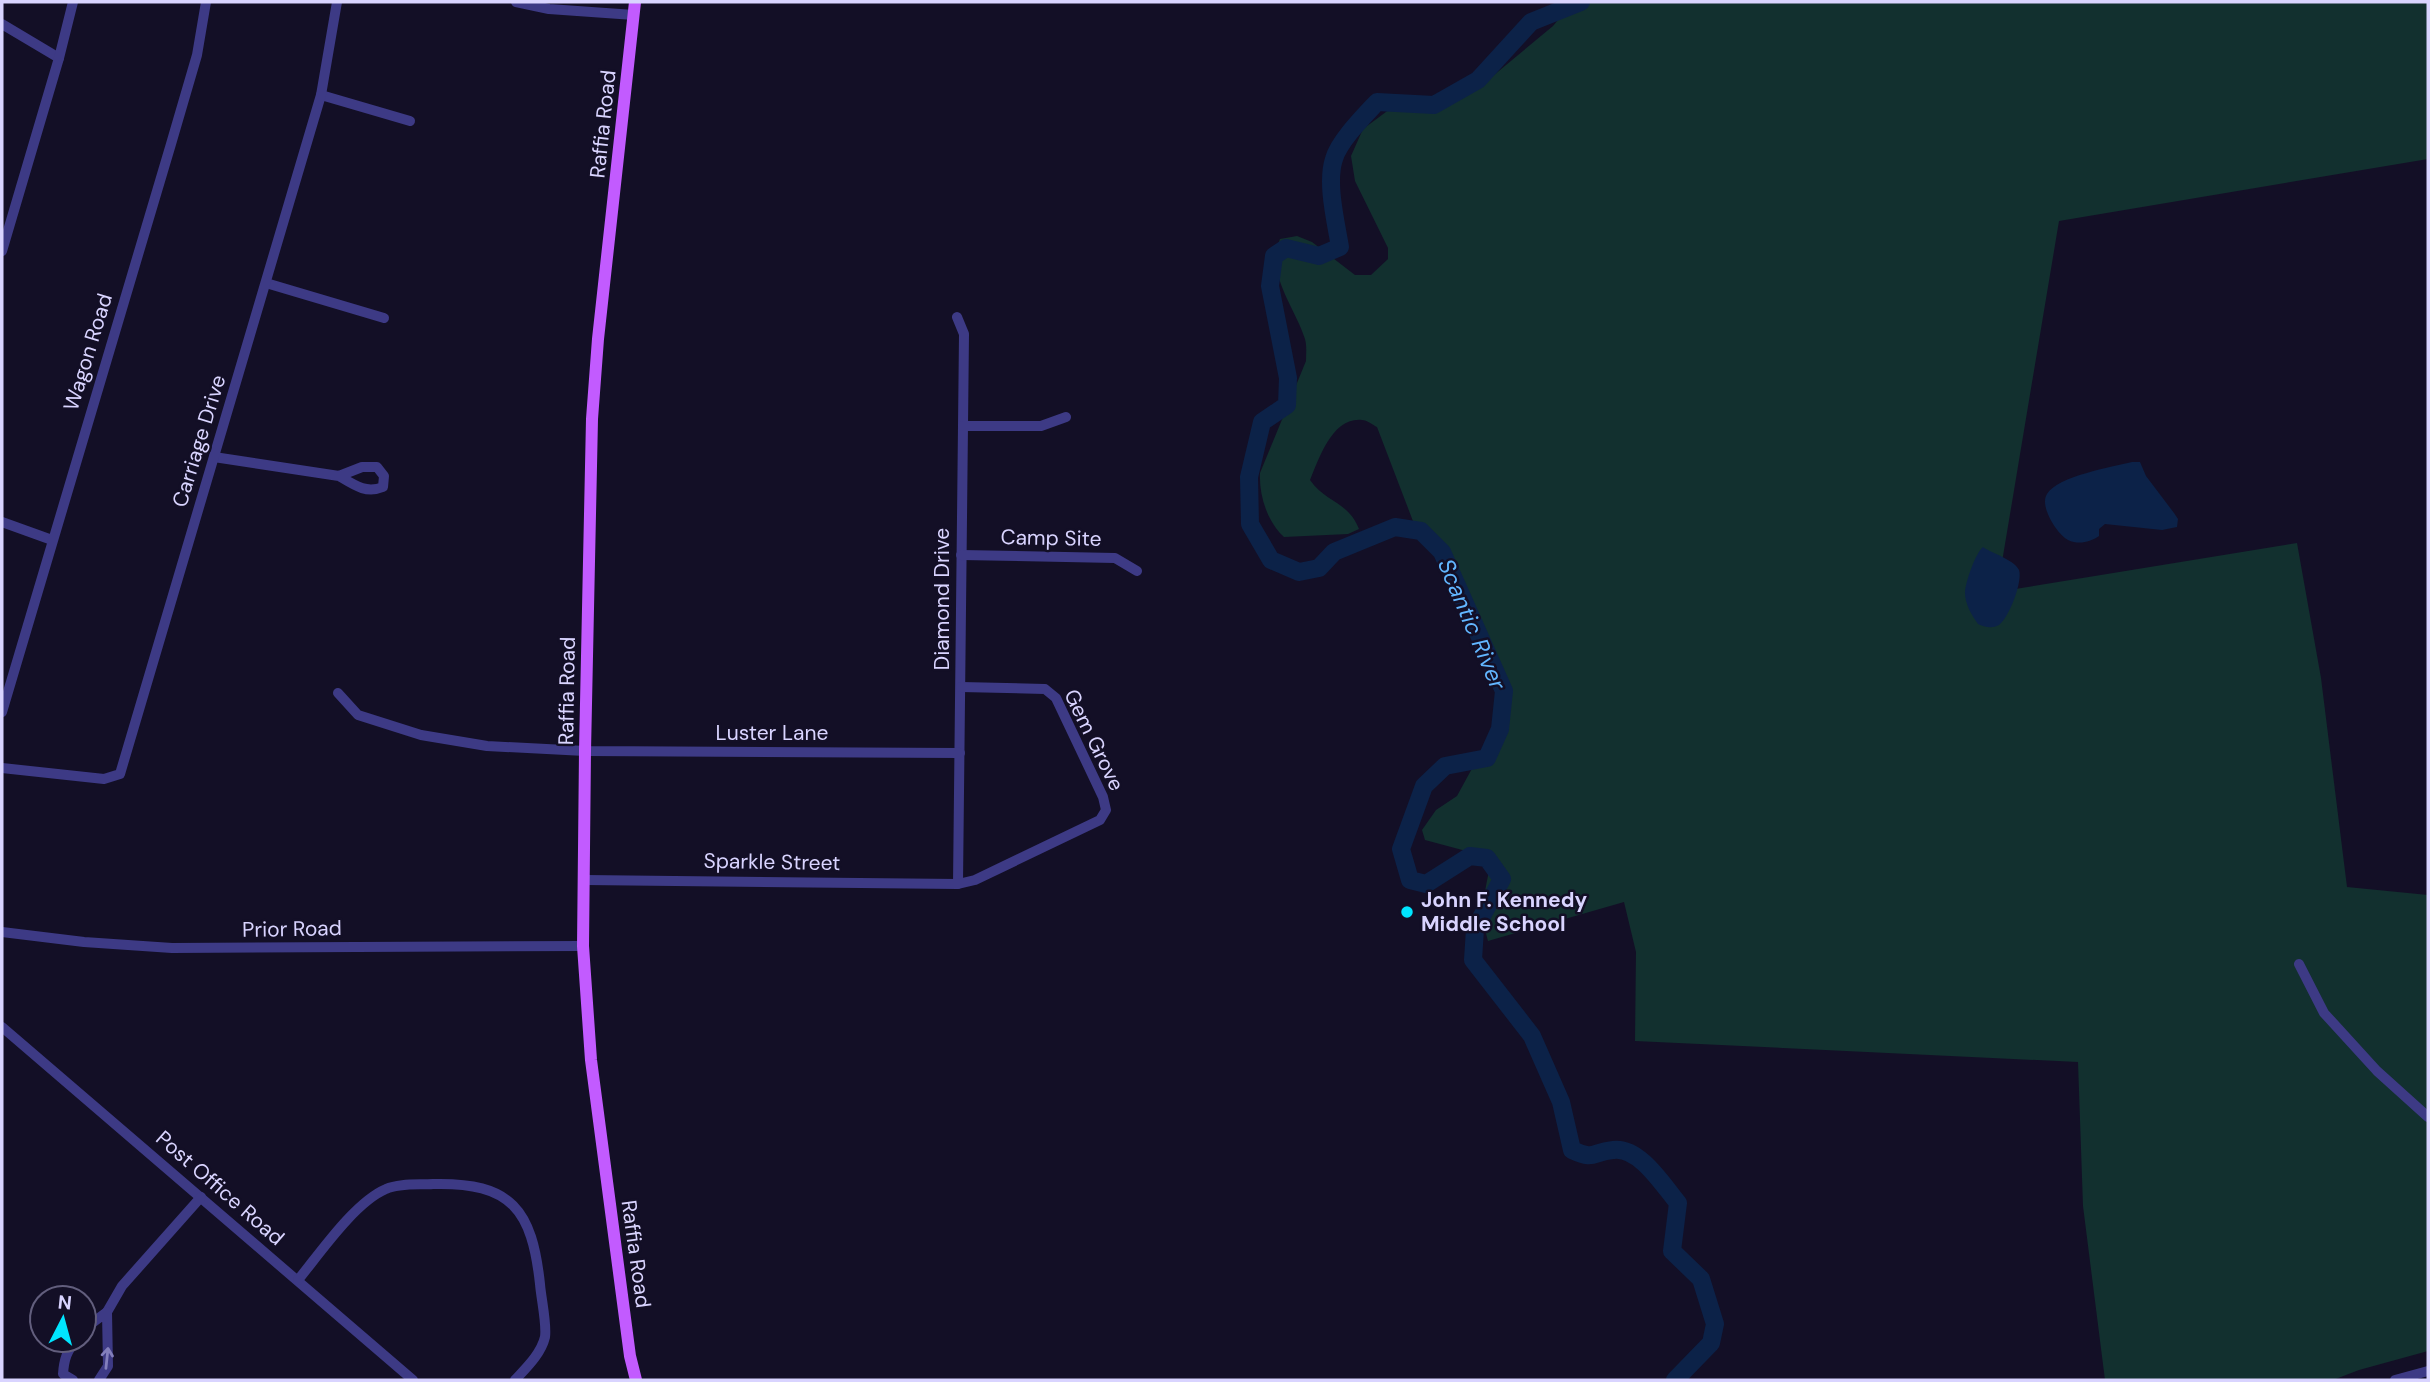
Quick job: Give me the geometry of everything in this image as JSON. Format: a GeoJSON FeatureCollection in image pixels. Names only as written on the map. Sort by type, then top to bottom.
{"type":"FeatureCollection","features":[{"type":"Feature","properties":{"kind":"main road","name":"Raffia Road"},"geometry":{"type":"LineString","coordinates":[[635,2],[598,339],[592,419],[583,946],[590,1047],[603,1158],[636,1380]]}},
{"type":"Feature","properties":{"kind":"street"},"geometry":{"type":"LineString","coordinates":[[2,251],[73,2]]}},
{"type":"Feature","properties":{"kind":"street","name":"Wagon Road"},"geometry":{"type":"LineString","coordinates":[[2,712],[197,55],[206,2]]}},
{"type":"Feature","properties":{"kind":"street","name":"Carriage Drive"},"geometry":{"type":"LineString","coordinates":[[2,768],[104,779],[120,774],[321,95],[337,2]]}},
{"type":"Feature","properties":{"kind":"street"},"geometry":{"type":"LineString","coordinates":[[516,2],[549,9],[634,15]]}},
{"type":"Feature","properties":{"kind":"street"},"geometry":{"type":"LineString","coordinates":[[2,24],[59,58]]}},
{"type":"Feature","properties":{"kind":"street"},"geometry":{"type":"LineString","coordinates":[[321,95],[410,121]]}},
{"type":"Feature","properties":{"kind":"street"},"geometry":{"type":"LineString","coordinates":[[267,283],[384,318]]}},
{"type":"Feature","properties":{"kind":"street","name":"Diamond Drive"},"geometry":{"type":"LineString","coordinates":[[957,317],[964,334],[958,884]]}},
{"type":"Feature","properties":{"kind":"street"},"geometry":{"type":"LineString","coordinates":[[963,426],[1041,426],[1066,417]]}},
{"type":"Feature","properties":{"kind":"street"},"geometry":{"type":"LineString","coordinates":[[214,457],[339,475]]}},
{"type":"Feature","properties":{"kind":"street"},"geometry":{"type":"LineString","coordinates":[[2,522],[52,540]]}},
{"type":"Feature","properties":{"kind":"street","name":"Camp Site"},"geometry":{"type":"LineString","coordinates":[[961,555],[1115,558],[1137,571]]}},
{"type":"Feature","properties":{"kind":"street","name":"Gem Grove"},"geometry":{"type":"LineString","coordinates":[[958,884],[975,880],[1100,820],[1106,810],[1103,797],[1056,698],[1045,689],[961,687]]}},
{"type":"Feature","properties":{"kind":"street","name":"Luster Lane"},"geometry":{"type":"LineString","coordinates":[[338,693],[358,715],[421,735],[487,746],[585,751],[960,753]]}},
{"type":"Feature","properties":{"kind":"street","name":"Sparkle Street"},"geometry":{"type":"LineString","coordinates":[[585,880],[958,884]]}},
{"type":"Feature","properties":{"kind":"street","name":"Prior Road"},"geometry":{"type":"LineString","coordinates":[[2,932],[83,942],[172,948],[583,946]]}},
{"type":"Feature","properties":{"kind":"street"},"geometry":{"type":"LineString","coordinates":[[2298,964],[2324,1013],[2377,1071],[2428,1117]]}},
{"type":"Feature","properties":{"kind":"street","name":"Post Office Road"},"geometry":{"type":"LineString","coordinates":[[2,1027],[413,1380]]}},
{"type":"Feature","properties":{"kind":"street"},"geometry":{"type":"LineString","coordinates":[[298,1280],[369,1199],[388,1187],[463,1184],[484,1188],[503,1197],[519,1212],[531,1232],[536,1252],[545,1336],[538,1354],[515,1380]]}},
{"type":"Feature","properties":{"kind":"street"},"geometry":{"type":"LineString","coordinates":[[98,1319],[107,1312],[122,1286],[201,1197]]}},
{"type":"Feature","properties":{"kind":"street"},"geometry":{"type":"LineString","coordinates":[[99,1380],[108,1366],[107,1312]]}},
{"type":"Feature","properties":{"kind":"street"},"geometry":{"type":"LineString","coordinates":[[66,1354],[64,1374],[74,1380]]}},
{"type":"Feature","properties":{"kind":"street"},"geometry":{"type":"LineString","coordinates":[[2395,1380],[2428,1371]]}},
{"type":"Feature","properties":{"kind":"green space"},"geometry":{"type":"Polygon","coordinates":[[[1573,2],[2428,2],[2428,159],[2059,221],[1997,592],[2297,543],[2321,678],[2347,887],[2428,895],[2428,1351],[2333,1380],[2105,1380],[2083,1206],[2078,1062],[1635,1041],[1636,952],[1624,902],[1488,941],[1484,904],[1490,867],[1481,855],[1425,840],[1422,830],[1436,810],[1457,796],[1481,752],[1499,745],[1508,732],[1508,715],[1494,653],[1474,611],[1452,584],[1450,574],[1416,529],[1377,427],[1362,420],[1342,425],[1322,451],[1310,480],[1316,488],[1349,513],[1359,529],[1348,534],[1284,537],[1269,516],[1261,490],[1260,473],[1306,361],[1305,339],[1283,290],[1276,264],[1276,252],[1280,239],[1297,236],[1312,242],[1355,275],[1371,275],[1388,259],[1388,248],[1355,181],[1351,156],[1363,129],[1390,109],[1426,99],[1464,94],[1494,75],[1553,26],[1573,2]]]}},
{"type":"Feature","properties":{"kind":"water"},"geometry":{"type":"Polygon","coordinates":[[[2140,462],[2146,476],[2178,519],[2177,527],[2162,530],[2105,524],[2099,529],[2099,536],[2088,541],[2080,543],[2064,537],[2047,512],[2047,494],[2073,477],[2140,462]]]}},
{"type":"Feature","properties":{"kind":"water"},"geometry":{"type":"Polygon","coordinates":[[[1983,547],[2017,566],[2020,575],[2011,607],[2003,621],[1994,627],[1978,624],[1965,597],[1971,568],[1983,547]]]}},
{"type":"Feature","properties":{"kind":"waterway","name":"Scantic River"},"geometry":{"type":"LineString","coordinates":[[1581,2],[1531,22],[1478,80],[1434,105],[1377,102],[1341,144],[1334,159],[1331,179],[1332,203],[1340,247],[1319,256],[1286,248],[1274,256],[1270,286],[1288,378],[1287,405],[1262,422],[1249,477],[1250,524],[1271,560],[1299,572],[1319,568],[1334,552],[1395,527],[1421,531],[1442,552],[1504,691],[1500,729],[1487,758],[1445,766],[1424,786],[1401,849],[1410,880],[1426,884],[1470,856],[1487,858],[1502,879],[1475,929],[1473,960],[1532,1036],[1561,1102],[1572,1150],[1590,1155],[1613,1150],[1632,1154],[1650,1168],[1678,1203],[1672,1251],[1701,1279],[1715,1324],[1711,1343],[1675,1380]]}},
{"type":"Feature","properties":{"kind":"place","name":"John F. Kennedy Middle School"},"geometry":{"type":"Point","coordinates":[1407,912]}}]}
